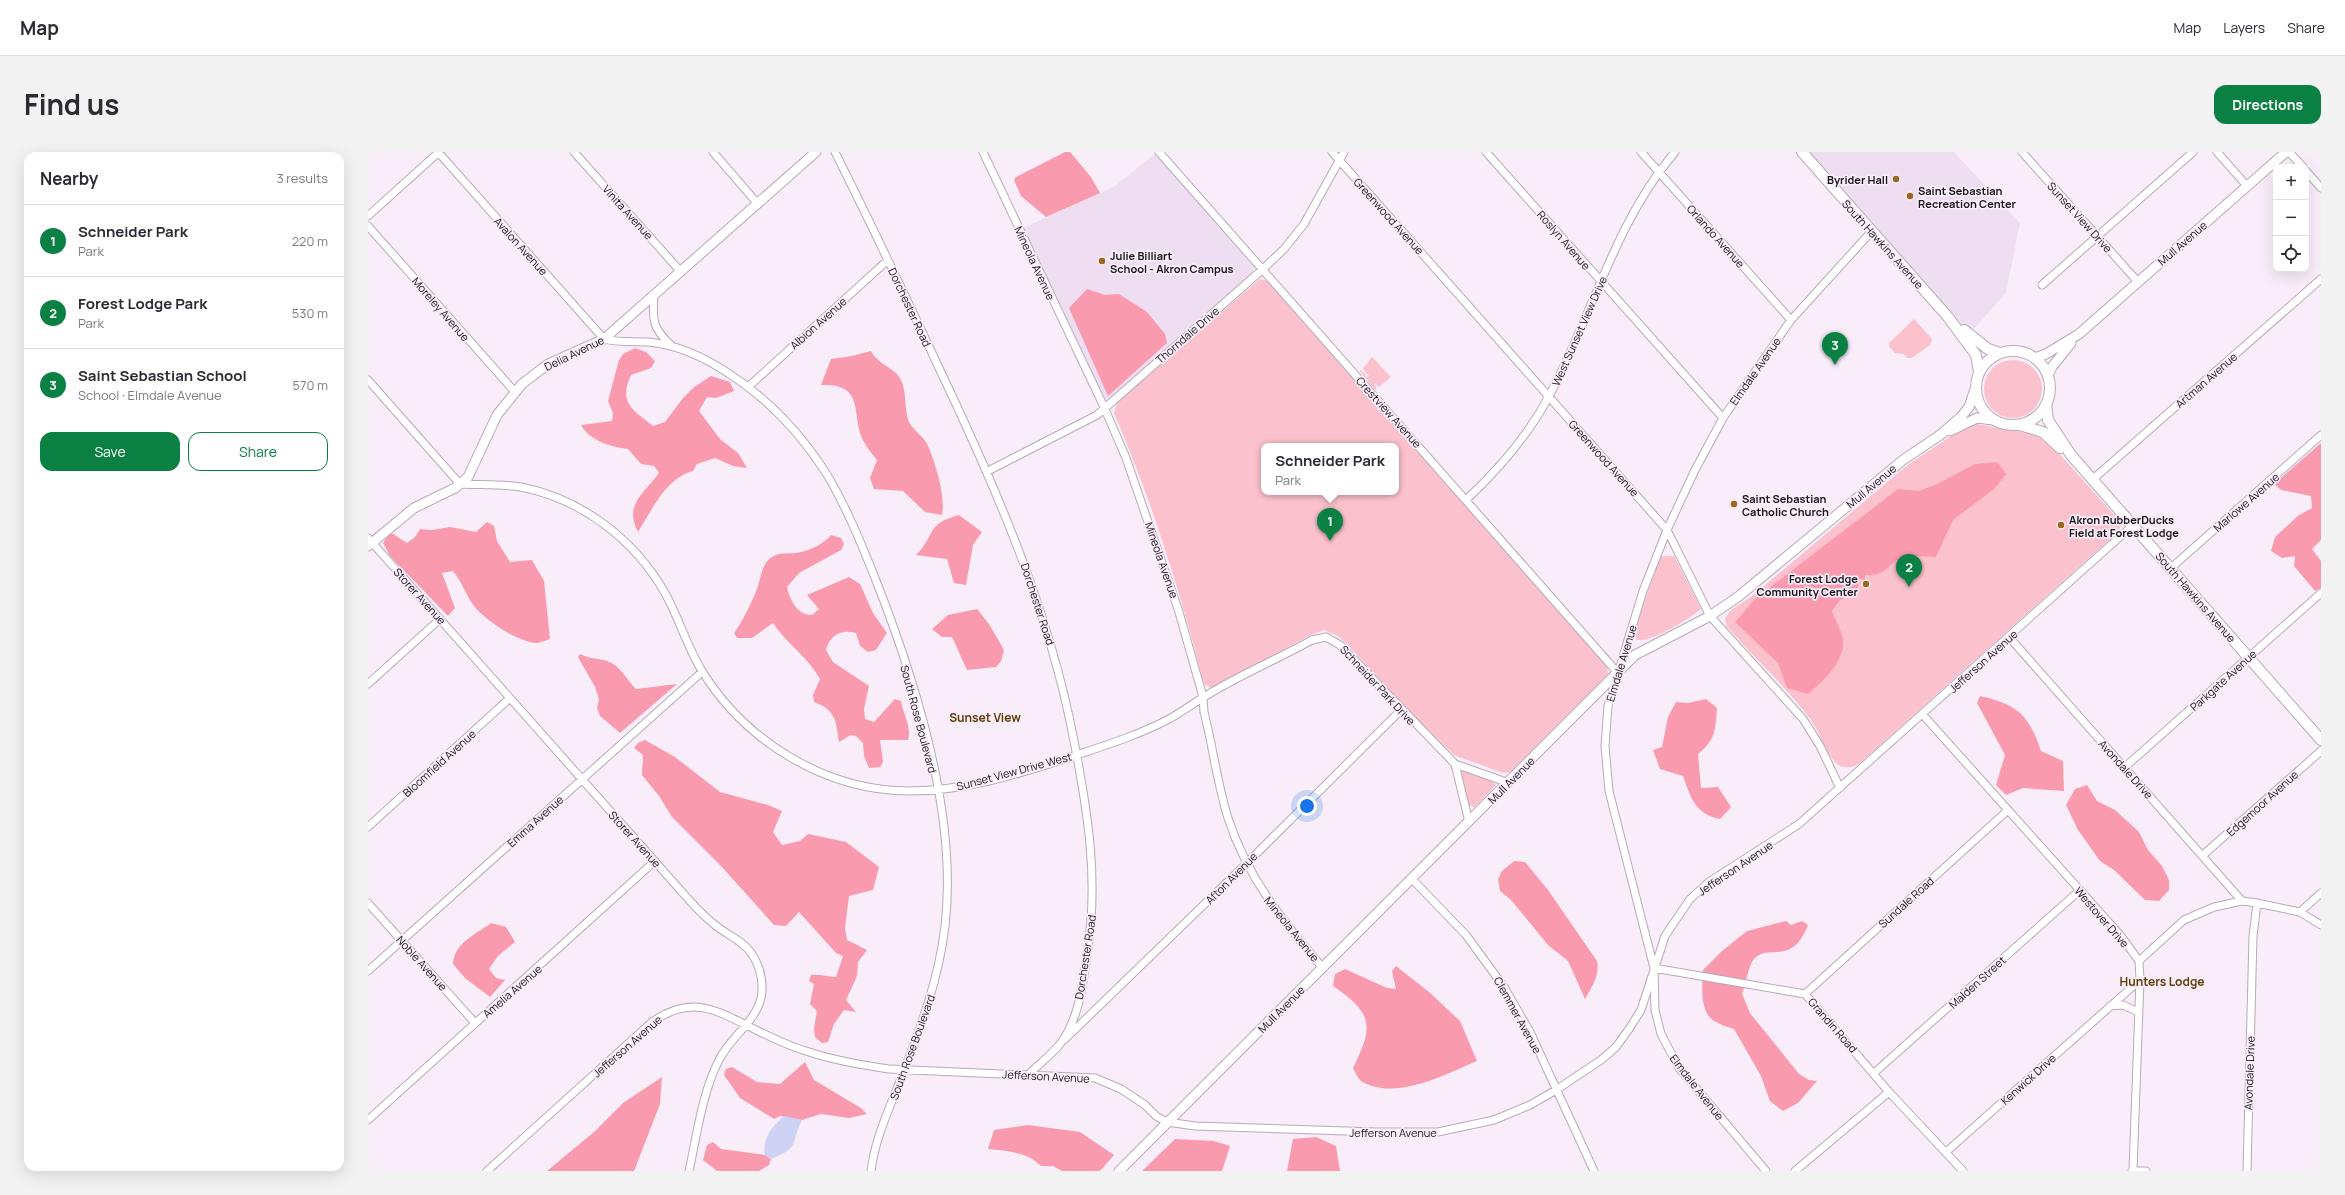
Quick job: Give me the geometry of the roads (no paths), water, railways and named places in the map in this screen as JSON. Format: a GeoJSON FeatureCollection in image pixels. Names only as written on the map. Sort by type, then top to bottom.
{"type":"FeatureCollection","features":[{"type":"Feature","properties":{"kind":"main road","name":"South Hawkins Avenue"},"geometry":{"type":"LineString","coordinates":[[1802,152],[1871,232],[1948,317],[1976,355],[1979,372]]}},
{"type":"Feature","properties":{"kind":"main road","name":"South Hawkins Avenue"},"geometry":{"type":"LineString","coordinates":[[1948,317],[1988,349],[2000,353]]}},
{"type":"Feature","properties":{"kind":"main road"},"geometry":{"type":"LineString","coordinates":[[2018,351],[2035,358],[2048,375],[2049,395],[2046,405],[2035,418],[2020,425],[2006,425],[1993,420],[1980,407],[1975,390],[1979,372],[1988,360],[2000,353],[2018,351]]}},
{"type":"Feature","properties":{"kind":"main road","name":"South Hawkins Avenue"},"geometry":{"type":"LineString","coordinates":[[2046,405],[2048,420],[2071,455],[2321,740]]}},
{"type":"Feature","properties":{"kind":"main road","name":"South Hawkins Avenue"},"geometry":{"type":"LineString","coordinates":[[2020,425],[2043,432],[2071,455]]}},
{"type":"Feature","properties":{"kind":"street"},"geometry":{"type":"LineString","coordinates":[[368,216],[439,152]]}},
{"type":"Feature","properties":{"kind":"street","name":"Avalon Avenue"},"geometry":{"type":"LineString","coordinates":[[439,152],[604,340]]}},
{"type":"Feature","properties":{"kind":"street","name":"Vinita Avenue"},"geometry":{"type":"LineString","coordinates":[[574,152],[681,272]]}},
{"type":"Feature","properties":{"kind":"street"},"geometry":{"type":"LineString","coordinates":[[713,152],[758,204]]}},
{"type":"Feature","properties":{"kind":"street","name":"Delia Avenue"},"geometry":{"type":"LineString","coordinates":[[369,542],[414,508],[460,484],[475,464],[497,415],[522,384],[548,364],[604,340],[816,152]]}},
{"type":"Feature","properties":{"kind":"street","name":"Dorchester Road"},"geometry":{"type":"LineString","coordinates":[[835,152],[988,471],[1020,552],[1044,621],[1065,695],[1077,754],[1091,839],[1092,915],[1082,985],[1075,1015],[1060,1044],[1028,1075]]}},
{"type":"Feature","properties":{"kind":"street","name":"Mineola Avenue"},"geometry":{"type":"LineString","coordinates":[[983,152],[1104,408],[1126,458],[1164,563],[1179,612],[1203,697],[1204,712],[1224,802],[1239,849],[1246,864],[1276,912],[1324,968]]}},
{"type":"Feature","properties":{"kind":"street","name":"Crestview Avenue"},"geometry":{"type":"LineString","coordinates":[[1159,152],[1467,499],[1618,672]]}},
{"type":"Feature","properties":{"kind":"street","name":"Greenwood Avenue"},"geometry":{"type":"LineString","coordinates":[[1332,152],[1667,530],[1710,616],[1803,719],[1820,746],[1840,788]]}},
{"type":"Feature","properties":{"kind":"street","name":"Thorndale Drive"},"geometry":{"type":"LineString","coordinates":[[988,471],[1097,415],[1263,269],[1284,249],[1304,224],[1344,152]]}},
{"type":"Feature","properties":{"kind":"street","name":"Roslyn Avenue"},"geometry":{"type":"LineString","coordinates":[[1486,152],[1723,418]]}},
{"type":"Feature","properties":{"kind":"street","name":"Orlando Avenue"},"geometry":{"type":"LineString","coordinates":[[1641,152],[1791,320]]}},
{"type":"Feature","properties":{"kind":"street","name":"West Sunset View Drive"},"geometry":{"type":"LineString","coordinates":[[1467,499],[1509,457],[1528,432],[1549,397],[1624,229],[1658,172],[1675,152]]}},
{"type":"Feature","properties":{"kind":"street","name":"Sunset View Drive"},"geometry":{"type":"LineString","coordinates":[[2022,152],[2138,282]]}},
{"type":"Feature","properties":{"kind":"street"},"geometry":{"type":"LineString","coordinates":[[2042,285],[2193,152]]}},
{"type":"Feature","properties":{"kind":"street"},"geometry":{"type":"LineString","coordinates":[[2217,152],[2247,186]]}},
{"type":"Feature","properties":{"kind":"street","name":"Mull Avenue"},"geometry":{"type":"LineString","coordinates":[[2048,375],[2052,366],[2079,334],[2286,152]]}},
{"type":"Feature","properties":{"kind":"street"},"geometry":{"type":"LineString","coordinates":[[2290,152],[2300,164]]}},
{"type":"Feature","properties":{"kind":"street"},"geometry":{"type":"LineString","coordinates":[[2309,174],[2321,188]]}},
{"type":"Feature","properties":{"kind":"street","name":"Moreley Avenue"},"geometry":{"type":"LineString","coordinates":[[368,226],[515,392]]}},
{"type":"Feature","properties":{"kind":"street","name":"Elmdale Avenue"},"geometry":{"type":"LineString","coordinates":[[1766,1171],[1672,1057],[1661,1034],[1654,1010],[1654,968],[1615,819],[1607,776],[1605,746],[1608,706],[1644,591],[1667,530],[1695,470],[1723,418],[1791,320],[1871,232]]}},
{"type":"Feature","properties":{"kind":"street","name":"Albion Avenue"},"geometry":{"type":"LineString","coordinates":[[748,387],[888,260]]}},
{"type":"Feature","properties":{"kind":"street","name":"Artman Avenue"},"geometry":{"type":"LineString","coordinates":[[2092,480],[2321,279]]}},
{"type":"Feature","properties":{"kind":"street","name":"South Rose Boulevard"},"geometry":{"type":"LineString","coordinates":[[654,296],[654,322],[658,332],[672,346]]}},
{"type":"Feature","properties":{"kind":"street","name":"Mull Avenue"},"geometry":{"type":"LineString","coordinates":[[2035,358],[2046,354],[2079,334]]}},
{"type":"Feature","properties":{"kind":"street","name":"South Rose Boulevard"},"geometry":{"type":"LineString","coordinates":[[604,340],[672,346],[705,359],[748,387],[773,409],[802,440],[828,476],[845,509],[881,593],[903,656],[919,710],[937,789],[946,852],[947,895],[945,927],[940,963],[928,1004],[878,1138],[871,1171]]}},
{"type":"Feature","properties":{"kind":"street"},"geometry":{"type":"LineString","coordinates":[[368,380],[460,484]]}},
{"type":"Feature","properties":{"kind":"street","name":"Mull Avenue"},"geometry":{"type":"LineString","coordinates":[[1119,1171],[1509,783],[1635,655],[1710,616],[1754,584],[1880,479],[1940,435],[1969,407],[1975,390]]}},
{"type":"Feature","properties":{"kind":"street","name":"Mull Avenue"},"geometry":{"type":"LineString","coordinates":[[1940,435],[1977,418],[1993,420]]}},
{"type":"Feature","properties":{"kind":"street","name":"Marlowe Avenue"},"geometry":{"type":"LineString","coordinates":[[2171,568],[2321,435]]}},
{"type":"Feature","properties":{"kind":"street","name":"Sunset View Drive West"},"geometry":{"type":"LineString","coordinates":[[460,484],[511,486],[539,492],[571,504],[609,528],[632,549],[654,575],[674,610],[702,672],[722,700],[744,723],[775,748],[804,765],[833,777],[878,788],[909,791],[937,789],[987,780],[1116,742],[1168,720],[1203,697],[1270,663]]}},
{"type":"Feature","properties":{"kind":"street","name":"Jefferson Avenue"},"geometry":{"type":"LineString","coordinates":[[487,1171],[660,1016],[676,1009],[701,1007],[725,1014],[773,1039],[806,1052],[860,1065],[904,1070],[1028,1075],[1101,1080],[1137,1098],[1156,1116],[1167,1122],[1208,1127],[1438,1132],[1494,1120],[1530,1105],[1556,1090],[1601,1060],[1616,1047],[1641,1010],[1661,945],[1671,924],[1690,899],[1709,882],[1799,824],[1923,715],[2132,526]]}},
{"type":"Feature","properties":{"kind":"street","name":"Storer Avenue"},"geometry":{"type":"LineString","coordinates":[[369,542],[440,619],[704,917],[741,943],[752,953],[761,978],[761,998],[754,1016],[744,1024],[719,1059],[710,1083],[689,1171]]}},
{"type":"Feature","properties":{"kind":"street","name":"Parkgate Avenue"},"geometry":{"type":"LineString","coordinates":[[2125,767],[2321,593]]}},
{"type":"Feature","properties":{"kind":"street"},"geometry":{"type":"LineString","coordinates":[[368,684],[440,619]]}},
{"type":"Feature","properties":{"kind":"street","name":"Schneider Park Drive"},"geometry":{"type":"LineString","coordinates":[[1270,663],[1312,640],[1329,637],[1340,645],[1400,710],[1455,764],[1509,783]]}},
{"type":"Feature","properties":{"kind":"street","name":"Avondale Drive"},"geometry":{"type":"LineString","coordinates":[[2009,638],[2203,855],[2242,901]]}},
{"type":"Feature","properties":{"kind":"street","name":"Emma Avenue"},"geometry":{"type":"LineString","coordinates":[[368,971],[702,672]]}},
{"type":"Feature","properties":{"kind":"street","name":"Bloomfield Avenue"},"geometry":{"type":"LineString","coordinates":[[368,827],[510,698]]}},
{"type":"Feature","properties":{"kind":"street","name":"Afton Avenue"},"geometry":{"type":"LineString","coordinates":[[1060,1044],[1246,864],[1400,710]]}},
{"type":"Feature","properties":{"kind":"street","name":"Westover Drive"},"geometry":{"type":"LineString","coordinates":[[1923,715],[2007,811],[2121,936],[2139,961]]}},
{"type":"Feature","properties":{"kind":"street","name":"Edgemoor Avenue"},"geometry":{"type":"LineString","coordinates":[[2203,855],[2321,751]]}},
{"type":"Feature","properties":{"kind":"street"},"geometry":{"type":"LineString","coordinates":[[1455,764],[1469,822]]}},
{"type":"Feature","properties":{"kind":"street","name":"Sundale Road"},"geometry":{"type":"LineString","coordinates":[[1805,994],[2007,811]]}},
{"type":"Feature","properties":{"kind":"street","name":"Amelia Avenue"},"geometry":{"type":"LineString","coordinates":[[368,1120],[655,861]]}},
{"type":"Feature","properties":{"kind":"street","name":"Clemmer Avenue"},"geometry":{"type":"LineString","coordinates":[[1412,879],[1453,921],[1489,965],[1530,1032],[1594,1171]]}},
{"type":"Feature","properties":{"kind":"street","name":"Malden Street"},"geometry":{"type":"LineString","coordinates":[[1874,1073],[2079,891]]}},
{"type":"Feature","properties":{"kind":"street"},"geometry":{"type":"LineString","coordinates":[[2300,912],[2321,893]]}},
{"type":"Feature","properties":{"kind":"street"},"geometry":{"type":"LineString","coordinates":[[2146,1171],[2132,1171],[2140,980],[2139,961],[2160,941],[2195,914],[2214,907],[2242,901],[2300,912],[2321,925]]}},
{"type":"Feature","properties":{"kind":"street","name":"Noble Avenue"},"geometry":{"type":"LineString","coordinates":[[368,903],[475,1023]]}},
{"type":"Feature","properties":{"kind":"street","name":"Avondale Drive"},"geometry":{"type":"LineString","coordinates":[[2247,1171],[2253,936],[2257,903]]}},
{"type":"Feature","properties":{"kind":"street","name":"Grandin Road"},"geometry":{"type":"LineString","coordinates":[[1654,968],[1805,994],[1889,1092],[1963,1171]]}},
{"type":"Feature","properties":{"kind":"street","name":"Kenwick Drive"},"geometry":{"type":"LineString","coordinates":[[1946,1152],[2140,980]]}},
{"type":"Feature","properties":{"kind":"street"},"geometry":{"type":"LineString","coordinates":[[2110,1006],[2123,1005],[2138,1012]]}},
{"type":"Feature","properties":{"kind":"street"},"geometry":{"type":"LineString","coordinates":[[1795,1171],[1889,1092]]}},
{"type":"Feature","properties":{"kind":"water"},"geometry":{"type":"Polygon","coordinates":[[[784,1116],[802,1120],[791,1148],[771,1159],[765,1155],[765,1143],[769,1133],[784,1116]]]}},
{"type":"Feature","properties":{"kind":"place","name":"Byrider Hall"},"geometry":{"type":"Point","coordinates":[1896,179]}},
{"type":"Feature","properties":{"kind":"place","name":"Saint Sebastian Recreation Center"},"geometry":{"type":"Point","coordinates":[1910,196]}},
{"type":"Feature","properties":{"kind":"place","name":"Julie Billiart School - Akron Campus"},"geometry":{"type":"Point","coordinates":[1102,261]}},
{"type":"Feature","properties":{"kind":"place","name":"Saint Sebastian School"},"geometry":{"type":"Point","coordinates":[1835,365]}},
{"type":"Feature","properties":{"kind":"place","name":"Saint Sebastian Catholic Church"},"geometry":{"type":"Point","coordinates":[1734,504]}},
{"type":"Feature","properties":{"kind":"place","name":"Akron RubberDucks Field at Forest Lodge"},"geometry":{"type":"Point","coordinates":[2061,525]}},
{"type":"Feature","properties":{"kind":"place","name":"Schneider Park"},"geometry":{"type":"Point","coordinates":[1330,541]}},
{"type":"Feature","properties":{"kind":"place","name":"Forest Lodge Community Center"},"geometry":{"type":"Point","coordinates":[1866,584]}},
{"type":"Feature","properties":{"kind":"place","name":"Forest Lodge Park"},"geometry":{"type":"Point","coordinates":[1909,587]}},
{"type":"Feature","properties":{"kind":"district","name":"Sunset View"},"geometry":{"type":"Point","coordinates":[985,717]}},
{"type":"Feature","properties":{"kind":"district","name":"Hunters Lodge"},"geometry":{"type":"Point","coordinates":[2162,981]}}]}
